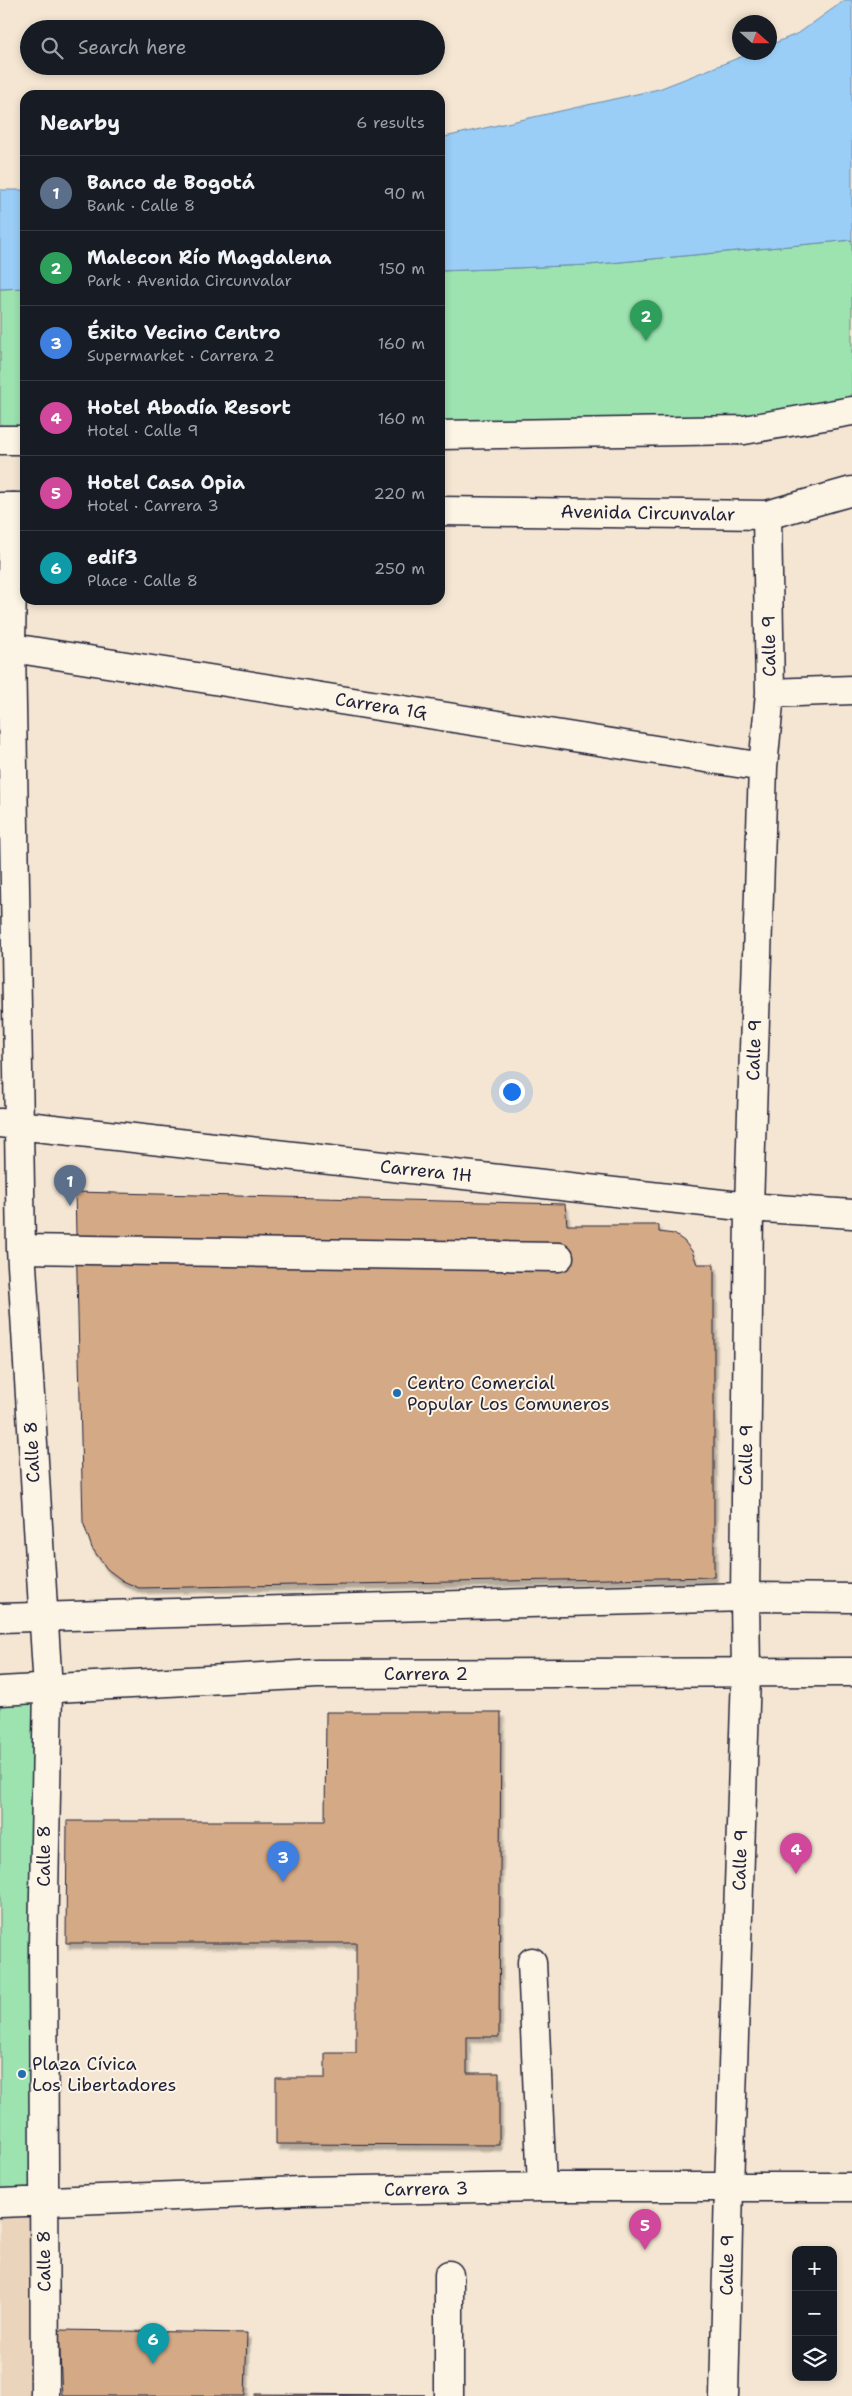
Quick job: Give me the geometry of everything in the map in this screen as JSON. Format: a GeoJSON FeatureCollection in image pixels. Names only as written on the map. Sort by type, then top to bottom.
{"type":"FeatureCollection","features":[{"type":"Feature","properties":{"kind":"street"},"geometry":{"type":"LineString","coordinates":[[445,435],[744,430],[852,411]]}},
{"type":"Feature","properties":{"kind":"street"},"geometry":{"type":"LineString","coordinates":[[0,440],[20,440]]}},
{"type":"Feature","properties":{"kind":"street","name":"Avenida Circunvalar"},"geometry":{"type":"LineString","coordinates":[[445,512],[767,515],[852,491]]}},
{"type":"Feature","properties":{"kind":"street","name":"Calle 8"},"geometry":{"type":"LineString","coordinates":[[13,507],[6,647],[9,1124],[20,1249],[48,1689],[44,1810],[43,2203],[45,2396]]}},
{"type":"Feature","properties":{"kind":"street","name":"Calle 9"},"geometry":{"type":"LineString","coordinates":[[724,2396],[746,1674],[744,1597],[749,1207],[763,766],[770,692],[767,515]]}},
{"type":"Feature","properties":{"kind":"street","name":"Carrera 1G"},"geometry":{"type":"LineString","coordinates":[[6,647],[763,766]]}},
{"type":"Feature","properties":{"kind":"street"},"geometry":{"type":"LineString","coordinates":[[770,692],[852,690]]}},
{"type":"Feature","properties":{"kind":"street","name":"Carrera 1H"},"geometry":{"type":"LineString","coordinates":[[9,1124],[749,1207],[852,1214]]}},
{"type":"Feature","properties":{"kind":"street"},"geometry":{"type":"LineString","coordinates":[[20,1249],[559,1257]]}},
{"type":"Feature","properties":{"kind":"street"},"geometry":{"type":"LineString","coordinates":[[0,1618],[744,1597],[852,1598]]}},
{"type":"Feature","properties":{"kind":"street","name":"Carrera 2"},"geometry":{"type":"LineString","coordinates":[[0,1691],[317,1674],[746,1674],[852,1672]]}},
{"type":"Feature","properties":{"kind":"street"},"geometry":{"type":"LineString","coordinates":[[532,1962],[542,2187]]}},
{"type":"Feature","properties":{"kind":"street","name":"Carrera 3"},"geometry":{"type":"LineString","coordinates":[[0,2203],[43,2203],[302,2191],[542,2187],[852,2186]]}},
{"type":"Feature","properties":{"kind":"street"},"geometry":{"type":"LineString","coordinates":[[449,2275],[449,2396]]}},
{"type":"Feature","properties":{"kind":"shaded area"},"geometry":{"type":"Polygon","coordinates":[[[0,2203],[43,2203],[45,2396],[0,2396],[0,2203]]]}},
{"type":"Feature","properties":{"kind":"green space"},"geometry":{"type":"Polygon","coordinates":[[[852,240],[852,411],[445,435],[445,271],[589,265],[852,240]]]}},
{"type":"Feature","properties":{"kind":"green space"},"geometry":{"type":"Polygon","coordinates":[[[20,288],[20,440],[0,440],[0,289],[20,288]]]}},
{"type":"Feature","properties":{"kind":"green space","name":"Plaza Cívica Los Libertadores"},"geometry":{"type":"Polygon","coordinates":[[[48,1689],[43,2203],[0,2203],[0,1691],[48,1689]]]}},
{"type":"Feature","properties":{"kind":"water"},"geometry":{"type":"Polygon","coordinates":[[[845,0],[852,0],[852,240],[589,265],[445,271],[445,137],[659,89],[733,60],[777,60],[777,42],[799,33],[845,0]]]}},
{"type":"Feature","properties":{"kind":"water"},"geometry":{"type":"Polygon","coordinates":[[[0,190],[20,190],[20,288],[0,289],[0,190]]]}},
{"type":"Feature","properties":{"kind":"building","name":"Centro Comercial Popular Los Comuneros"},"geometry":{"type":"Polygon","coordinates":[[[75,1192],[565,1204],[567,1225],[659,1225],[659,1232],[674,1234],[684,1241],[692,1251],[697,1264],[714,1264],[714,1577],[139,1588],[123,1581],[107,1569],[92,1548],[83,1522],[75,1192]]]}},
{"type":"Feature","properties":{"kind":"building"},"geometry":{"type":"Polygon","coordinates":[[[326,1712],[501,1712],[499,2037],[467,2037],[467,2073],[499,2073],[499,2145],[276,2144],[276,2078],[325,2078],[325,2053],[356,2053],[356,1943],[66,1943],[67,1821],[325,1821],[326,1712]]]}},
{"type":"Feature","properties":{"kind":"building"},"geometry":{"type":"Polygon","coordinates":[[[59,2330],[247,2333],[245,2396],[62,2396],[59,2330]]]}},
{"type":"Feature","properties":{"kind":"building"},"geometry":{"type":"Polygon","coordinates":[[[255,2394],[425,2395],[255,2396],[255,2394]]]}},
{"type":"Feature","properties":{"kind":"place","name":"Malecon Río Magdalena"},"geometry":{"type":"Point","coordinates":[646,341]}},
{"type":"Feature","properties":{"kind":"place","name":"Banco de Bogotá"},"geometry":{"type":"Point","coordinates":[70,1206]}},
{"type":"Feature","properties":{"kind":"place","name":"Centro Comercial Popular Los Comuneros"},"geometry":{"type":"Point","coordinates":[397,1393]}},
{"type":"Feature","properties":{"kind":"place","name":"Hotel Abadía Resort"},"geometry":{"type":"Point","coordinates":[796,1874]}},
{"type":"Feature","properties":{"kind":"place","name":"Éxito Vecino Centro"},"geometry":{"type":"Point","coordinates":[283,1882]}},
{"type":"Feature","properties":{"kind":"place","name":"Plaza Cívica Los Libertadores"},"geometry":{"type":"Point","coordinates":[22,2074]}},
{"type":"Feature","properties":{"kind":"place","name":"Hotel Casa Opia"},"geometry":{"type":"Point","coordinates":[645,2250]}},
{"type":"Feature","properties":{"kind":"place","name":"edif3"},"geometry":{"type":"Point","coordinates":[153,2364]}}]}
